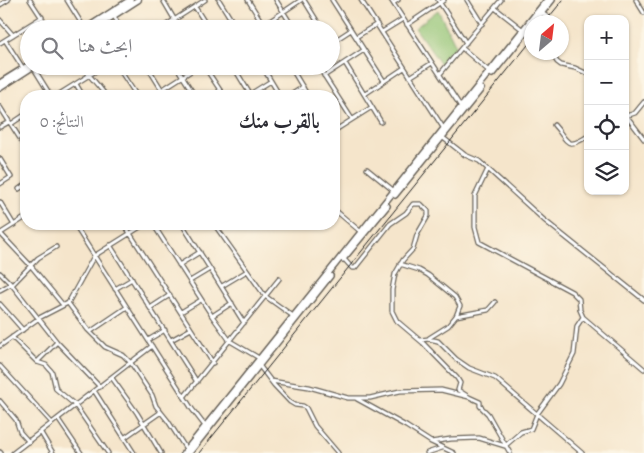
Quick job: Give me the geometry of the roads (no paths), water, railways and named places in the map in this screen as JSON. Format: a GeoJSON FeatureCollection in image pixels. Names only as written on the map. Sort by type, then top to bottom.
{"type":"FeatureCollection","features":[{"type":"Feature","properties":{"kind":"main road"},"geometry":{"type":"LineString","coordinates":[[99,20],[130,0]]}},
{"type":"Feature","properties":{"kind":"main road"},"geometry":{"type":"LineString","coordinates":[[107,20],[138,0]]}},
{"type":"Feature","properties":{"kind":"main road"},"geometry":{"type":"LineString","coordinates":[[186,452],[547,0]]}},
{"type":"Feature","properties":{"kind":"main road"},"geometry":{"type":"LineString","coordinates":[[540,15],[552,0]]}},
{"type":"Feature","properties":{"kind":"main road"},"geometry":{"type":"LineString","coordinates":[[186,452],[205,426],[344,259],[524,34]]}},
{"type":"Feature","properties":{"kind":"main road"},"geometry":{"type":"LineString","coordinates":[[0,83],[20,70]]}},
{"type":"Feature","properties":{"kind":"main road"},"geometry":{"type":"LineString","coordinates":[[0,88],[20,74]]}},
{"type":"Feature","properties":{"kind":"street"},"geometry":{"type":"LineString","coordinates":[[0,5],[8,0]]}},
{"type":"Feature","properties":{"kind":"street"},"geometry":{"type":"LineString","coordinates":[[30,0],[44,20]]}},
{"type":"Feature","properties":{"kind":"street"},"geometry":{"type":"LineString","coordinates":[[67,0],[79,20]]}},
{"type":"Feature","properties":{"kind":"street"},"geometry":{"type":"LineString","coordinates":[[163,0],[174,19],[206,0]]}},
{"type":"Feature","properties":{"kind":"street"},"geometry":{"type":"LineString","coordinates":[[219,0],[231,20]]}},
{"type":"Feature","properties":{"kind":"street"},"geometry":{"type":"LineString","coordinates":[[248,0],[261,20]]}},
{"type":"Feature","properties":{"kind":"street"},"geometry":{"type":"LineString","coordinates":[[276,0],[288,20]]}},
{"type":"Feature","properties":{"kind":"street"},"geometry":{"type":"LineString","coordinates":[[273,20],[302,0],[316,20]]}},
{"type":"Feature","properties":{"kind":"street"},"geometry":{"type":"LineString","coordinates":[[332,0],[384,81]]}},
{"type":"Feature","properties":{"kind":"street"},"geometry":{"type":"LineString","coordinates":[[361,0],[444,128]]}},
{"type":"Feature","properties":{"kind":"street"},"geometry":{"type":"LineString","coordinates":[[398,0],[392,2],[461,107]]}},
{"type":"Feature","properties":{"kind":"street"},"geometry":{"type":"LineString","coordinates":[[407,25],[439,1],[444,0]]}},
{"type":"Feature","properties":{"kind":"street"},"geometry":{"type":"LineString","coordinates":[[466,0],[482,24]]}},
{"type":"Feature","properties":{"kind":"street"},"geometry":{"type":"LineString","coordinates":[[440,74],[502,0]]}},
{"type":"Feature","properties":{"kind":"street"},"geometry":{"type":"LineString","coordinates":[[636,0],[644,13]]}},
{"type":"Feature","properties":{"kind":"street"},"geometry":{"type":"LineString","coordinates":[[439,1],[466,43]]}},
{"type":"Feature","properties":{"kind":"street"},"geometry":{"type":"LineString","coordinates":[[195,7],[203,20]]}},
{"type":"Feature","properties":{"kind":"street"},"geometry":{"type":"LineString","coordinates":[[495,8],[523,30]]}},
{"type":"Feature","properties":{"kind":"street"},"geometry":{"type":"LineString","coordinates":[[542,12],[546,15]]}},
{"type":"Feature","properties":{"kind":"street"},"geometry":{"type":"LineString","coordinates":[[113,16],[115,20]]}},
{"type":"Feature","properties":{"kind":"street"},"geometry":{"type":"LineString","coordinates":[[37,20],[42,17]]}},
{"type":"Feature","properties":{"kind":"street"},"geometry":{"type":"LineString","coordinates":[[382,32],[403,19]]}},
{"type":"Feature","properties":{"kind":"street"},"geometry":{"type":"LineString","coordinates":[[0,20],[13,35]]}},
{"type":"Feature","properties":{"kind":"street"},"geometry":{"type":"LineString","coordinates":[[356,38],[377,24]]}},
{"type":"Feature","properties":{"kind":"street"},"geometry":{"type":"LineString","coordinates":[[340,37],[352,30]]}},
{"type":"Feature","properties":{"kind":"street"},"geometry":{"type":"LineString","coordinates":[[0,43],[20,31]]}},
{"type":"Feature","properties":{"kind":"street"},"geometry":{"type":"LineString","coordinates":[[5,40],[20,63]]}},
{"type":"Feature","properties":{"kind":"street"},"geometry":{"type":"LineString","coordinates":[[462,48],[490,72]]}},
{"type":"Feature","properties":{"kind":"street"},"geometry":{"type":"LineString","coordinates":[[340,65],[364,50]]}},
{"type":"Feature","properties":{"kind":"street"},"geometry":{"type":"LineString","coordinates":[[556,60],[560,65],[584,72]]}},
{"type":"Feature","properties":{"kind":"street"},"geometry":{"type":"LineString","coordinates":[[345,62],[381,122]]}},
{"type":"Feature","properties":{"kind":"street"},"geometry":{"type":"LineString","coordinates":[[410,77],[432,63]]}},
{"type":"Feature","properties":{"kind":"street"},"geometry":{"type":"LineString","coordinates":[[364,94],[404,68]]}},
{"type":"Feature","properties":{"kind":"street"},"geometry":{"type":"LineString","coordinates":[[38,75],[47,90]]}},
{"type":"Feature","properties":{"kind":"street"},"geometry":{"type":"LineString","coordinates":[[123,75],[133,90]]}},
{"type":"Feature","properties":{"kind":"street"},"geometry":{"type":"LineString","coordinates":[[153,75],[162,90],[183,76],[191,90]]}},
{"type":"Feature","properties":{"kind":"street"},"geometry":{"type":"LineString","coordinates":[[210,75],[220,90]]}},
{"type":"Feature","properties":{"kind":"street"},"geometry":{"type":"LineString","coordinates":[[238,75],[246,90]]}},
{"type":"Feature","properties":{"kind":"street"},"geometry":{"type":"LineString","coordinates":[[267,75],[276,90]]}},
{"type":"Feature","properties":{"kind":"street"},"geometry":{"type":"LineString","coordinates":[[297,75],[303,88],[300,90]]}},
{"type":"Feature","properties":{"kind":"street"},"geometry":{"type":"LineString","coordinates":[[66,90],[89,76],[101,90]]}},
{"type":"Feature","properties":{"kind":"street"},"geometry":{"type":"LineString","coordinates":[[324,76],[333,90]]}},
{"type":"Feature","properties":{"kind":"street"},"geometry":{"type":"LineString","coordinates":[[256,90],[271,81]]}},
{"type":"Feature","properties":{"kind":"street"},"geometry":{"type":"LineString","coordinates":[[76,84],[80,90]]}},
{"type":"Feature","properties":{"kind":"street"},"geometry":{"type":"LineString","coordinates":[[340,101],[352,120]]}},
{"type":"Feature","properties":{"kind":"street"},"geometry":{"type":"LineString","coordinates":[[629,115],[635,114],[644,102]]}},
{"type":"Feature","properties":{"kind":"street"},"geometry":{"type":"LineString","coordinates":[[0,107],[20,139]]}},
{"type":"Feature","properties":{"kind":"street"},"geometry":{"type":"LineString","coordinates":[[340,127],[372,107]]}},
{"type":"Feature","properties":{"kind":"street"},"geometry":{"type":"LineString","coordinates":[[0,127],[20,117]]}},
{"type":"Feature","properties":{"kind":"street"},"geometry":{"type":"LineString","coordinates":[[629,119],[644,139]]}},
{"type":"Feature","properties":{"kind":"street"},"geometry":{"type":"LineString","coordinates":[[554,125],[566,142],[575,144],[584,138]]}},
{"type":"Feature","properties":{"kind":"street"},"geometry":{"type":"LineString","coordinates":[[442,137],[468,157],[479,161],[544,220],[644,300]]}},
{"type":"Feature","properties":{"kind":"street"},"geometry":{"type":"LineString","coordinates":[[0,158],[12,177],[0,184]]}},
{"type":"Feature","properties":{"kind":"street"},"geometry":{"type":"LineString","coordinates":[[367,169],[394,191]]}},
{"type":"Feature","properties":{"kind":"street"},"geometry":{"type":"LineString","coordinates":[[488,169],[475,194],[475,226],[480,242],[572,292],[579,299],[580,310],[583,316],[644,369]]}},
{"type":"Feature","properties":{"kind":"street"},"geometry":{"type":"LineString","coordinates":[[0,202],[14,225]]}},
{"type":"Feature","properties":{"kind":"street"},"geometry":{"type":"LineString","coordinates":[[344,259],[352,268],[355,268],[390,224],[406,213],[413,204],[419,203],[428,211],[428,216],[418,231],[412,249],[400,264],[393,281],[393,314],[397,321],[419,340],[460,383],[458,390],[480,402],[480,406],[488,414],[510,453]]}},
{"type":"Feature","properties":{"kind":"street"},"geometry":{"type":"LineString","coordinates":[[340,214],[361,232]]}},
{"type":"Feature","properties":{"kind":"street"},"geometry":{"type":"LineString","coordinates":[[20,221],[1,235],[31,266],[63,305]]}},
{"type":"Feature","properties":{"kind":"street"},"geometry":{"type":"LineString","coordinates":[[78,230],[184,397],[205,426]]}},
{"type":"Feature","properties":{"kind":"street"},"geometry":{"type":"LineString","coordinates":[[128,230],[213,363]]}},
{"type":"Feature","properties":{"kind":"street"},"geometry":{"type":"LineString","coordinates":[[1,344],[39,318],[68,303],[94,256],[135,230]]}},
{"type":"Feature","properties":{"kind":"street"},"geometry":{"type":"LineString","coordinates":[[157,230],[201,300],[230,341],[258,362],[271,382],[290,402],[306,408],[315,426],[338,453]]}},
{"type":"Feature","properties":{"kind":"street"},"geometry":{"type":"LineString","coordinates":[[186,230],[244,323]]}},
{"type":"Feature","properties":{"kind":"street"},"geometry":{"type":"LineString","coordinates":[[218,230],[265,296],[293,316]]}},
{"type":"Feature","properties":{"kind":"street"},"geometry":{"type":"LineString","coordinates":[[110,245],[197,382]]}},
{"type":"Feature","properties":{"kind":"street"},"geometry":{"type":"LineString","coordinates":[[0,290],[11,285],[56,246]]}},
{"type":"Feature","properties":{"kind":"street"},"geometry":{"type":"LineString","coordinates":[[179,265],[200,252]]}},
{"type":"Feature","properties":{"kind":"street"},"geometry":{"type":"LineString","coordinates":[[400,264],[424,272],[455,297],[460,306],[456,316],[448,326],[429,339]]}},
{"type":"Feature","properties":{"kind":"street"},"geometry":{"type":"LineString","coordinates":[[190,281],[210,269]]}},
{"type":"Feature","properties":{"kind":"street"},"geometry":{"type":"LineString","coordinates":[[222,286],[247,270]]}},
{"type":"Feature","properties":{"kind":"street"},"geometry":{"type":"LineString","coordinates":[[0,273],[57,342],[100,387]]}},
{"type":"Feature","properties":{"kind":"street"},"geometry":{"type":"LineString","coordinates":[[116,289],[132,279]]}},
{"type":"Feature","properties":{"kind":"street"},"geometry":{"type":"LineString","coordinates":[[184,397],[279,279]]}},
{"type":"Feature","properties":{"kind":"street"},"geometry":{"type":"LineString","coordinates":[[150,308],[170,295]]}},
{"type":"Feature","properties":{"kind":"street"},"geometry":{"type":"LineString","coordinates":[[181,312],[201,300]]}},
{"type":"Feature","properties":{"kind":"street"},"geometry":{"type":"LineString","coordinates":[[456,316],[488,310],[495,302]]}},
{"type":"Feature","properties":{"kind":"street"},"geometry":{"type":"LineString","coordinates":[[68,303],[90,332],[105,347],[123,355],[131,363],[186,452]]}},
{"type":"Feature","properties":{"kind":"street"},"geometry":{"type":"LineString","coordinates":[[212,316],[232,303]]}},
{"type":"Feature","properties":{"kind":"street"},"geometry":{"type":"LineString","coordinates":[[0,304],[23,330]]}},
{"type":"Feature","properties":{"kind":"street"},"geometry":{"type":"LineString","coordinates":[[90,332],[127,307]]}},
{"type":"Feature","properties":{"kind":"street"},"geometry":{"type":"LineString","coordinates":[[505,446],[521,432],[531,429],[537,414],[559,384],[574,354],[575,336],[579,321],[583,316]]}},
{"type":"Feature","properties":{"kind":"street"},"geometry":{"type":"LineString","coordinates":[[171,340],[191,329]]}},
{"type":"Feature","properties":{"kind":"street"},"geometry":{"type":"LineString","coordinates":[[148,340],[164,330]]}},
{"type":"Feature","properties":{"kind":"street"},"geometry":{"type":"LineString","coordinates":[[12,337],[37,362],[46,365],[52,372],[56,389],[75,405],[108,453]]}},
{"type":"Feature","properties":{"kind":"street"},"geometry":{"type":"LineString","coordinates":[[419,340],[429,339],[438,341],[453,357],[469,368],[495,378],[582,453]]}},
{"type":"Feature","properties":{"kind":"street"},"geometry":{"type":"LineString","coordinates":[[37,362],[57,342]]}},
{"type":"Feature","properties":{"kind":"street"},"geometry":{"type":"LineString","coordinates":[[13,453],[75,405],[95,392],[152,346]]}},
{"type":"Feature","properties":{"kind":"street"},"geometry":{"type":"LineString","coordinates":[[0,366],[52,423]]}},
{"type":"Feature","properties":{"kind":"street"},"geometry":{"type":"LineString","coordinates":[[112,378],[144,424],[161,453]]}},
{"type":"Feature","properties":{"kind":"street"},"geometry":{"type":"LineString","coordinates":[[271,382],[309,387],[339,396],[354,398],[374,397],[407,390],[441,390],[470,397]]}},
{"type":"Feature","properties":{"kind":"street"},"geometry":{"type":"LineString","coordinates":[[95,392],[134,453]]}},
{"type":"Feature","properties":{"kind":"street"},"geometry":{"type":"LineString","coordinates":[[354,398],[454,453]]}},
{"type":"Feature","properties":{"kind":"street"},"geometry":{"type":"LineString","coordinates":[[0,401],[16,420],[20,432],[29,442]]}},
{"type":"Feature","properties":{"kind":"street"},"geometry":{"type":"LineString","coordinates":[[124,438],[161,412]]}},
{"type":"Feature","properties":{"kind":"street"},"geometry":{"type":"LineString","coordinates":[[58,419],[81,453]]}},
{"type":"Feature","properties":{"kind":"street"},"geometry":{"type":"LineString","coordinates":[[41,433],[53,453]]}},
{"type":"Feature","properties":{"kind":"street"},"geometry":{"type":"LineString","coordinates":[[431,442],[479,438],[505,446]]}},
{"type":"Feature","properties":{"kind":"street"},"geometry":{"type":"LineString","coordinates":[[426,453],[442,448]]}},
{"type":"Feature","properties":{"kind":"street"},"geometry":{"type":"LineString","coordinates":[[19,449],[22,453]]}},
{"type":"Feature","properties":{"kind":"railway"},"geometry":{"type":"LineString","coordinates":[[551,15],[563,0]]}},
{"type":"Feature","properties":{"kind":"railway"},"geometry":{"type":"LineString","coordinates":[[199,453],[524,50]]}}]}
